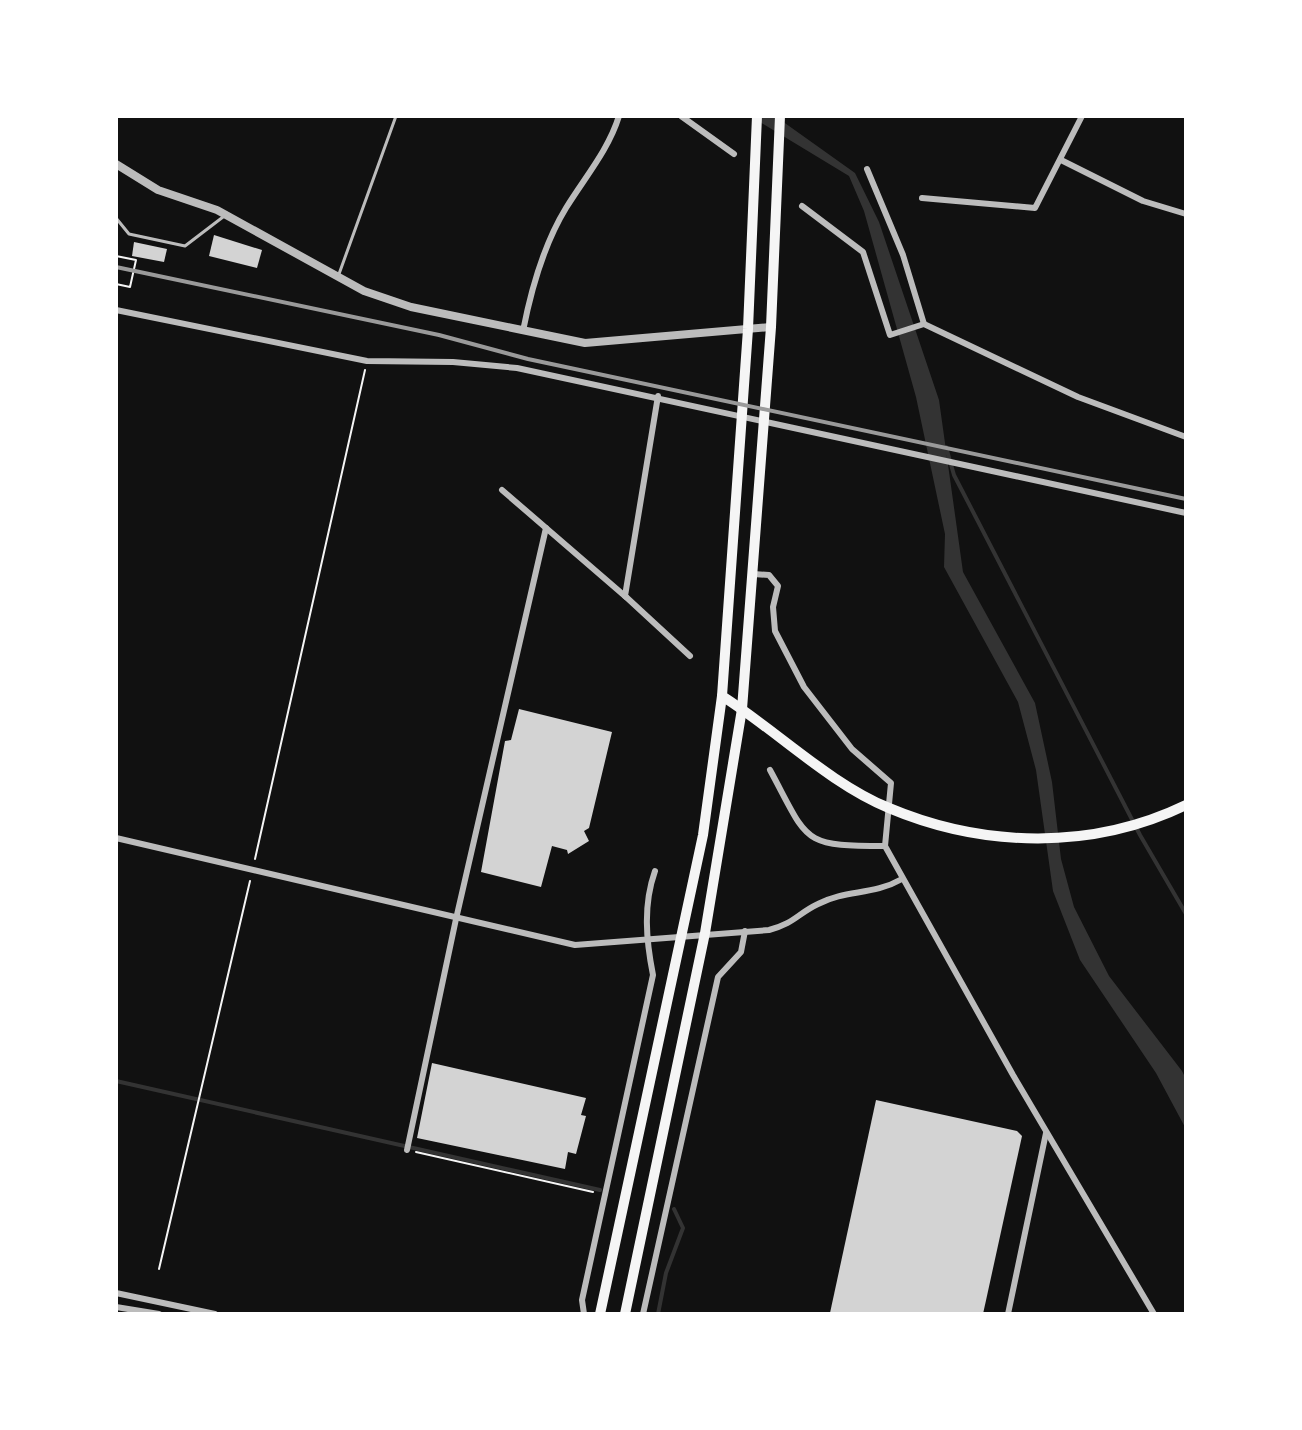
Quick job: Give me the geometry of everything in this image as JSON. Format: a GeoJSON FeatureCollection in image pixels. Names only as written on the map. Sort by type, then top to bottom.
{"type":"FeatureCollection","features":[{"type":"Feature","properties":{"kind":"main road"},"geometry":{"type":"LineString","coordinates":[[600,1314],[703,835],[722,696],[745,384],[757,116]]}},
{"type":"Feature","properties":{"kind":"main road"},"geometry":{"type":"LineString","coordinates":[[625,1314],[705,933],[742,709],[771,327],[780,116]]}},
{"type":"Feature","properties":{"kind":"main road"},"geometry":{"type":"LineString","coordinates":[[722,696],[839,778],[888,808],[948,826],[1035,840],[1074,838],[1157,819],[1186,805]]}},
{"type":"Feature","properties":{"kind":"street"},"geometry":{"type":"LineString","coordinates":[[523,331],[550,240],[564,210],[599,160],[619,116]]}},
{"type":"Feature","properties":{"kind":"street"},"geometry":{"type":"LineString","coordinates":[[681,116],[734,154]]}},
{"type":"Feature","properties":{"kind":"street"},"geometry":{"type":"LineString","coordinates":[[922,198],[1035,208],[1082,116]]}},
{"type":"Feature","properties":{"kind":"street"},"geometry":{"type":"LineString","coordinates":[[1061,160],[1143,201],[1186,214]]}},
{"type":"Feature","properties":{"kind":"street"},"geometry":{"type":"LineString","coordinates":[[116,164],[158,190],[226,215],[338,277],[411,307],[585,343],[771,327]]}},
{"type":"Feature","properties":{"kind":"street"},"geometry":{"type":"LineString","coordinates":[[867,169],[903,255],[922,324]]}},
{"type":"Feature","properties":{"kind":"street"},"geometry":{"type":"LineString","coordinates":[[802,206],[863,252],[890,335],[922,324],[1078,397],[1186,437]]}},
{"type":"Feature","properties":{"kind":"street"},"geometry":{"type":"LineString","coordinates":[[116,310],[367,361],[453,362],[517,368],[658,396],[729,416],[1186,513]]}},
{"type":"Feature","properties":{"kind":"street"},"geometry":{"type":"LineString","coordinates":[[629,600],[625,596],[658,396]]}},
{"type":"Feature","properties":{"kind":"street"},"geometry":{"type":"LineString","coordinates":[[502,490],[690,656]]}},
{"type":"Feature","properties":{"kind":"street"},"geometry":{"type":"LineString","coordinates":[[407,1150],[456,919],[546,528]]}},
{"type":"Feature","properties":{"kind":"street"},"geometry":{"type":"LineString","coordinates":[[753,574],[775,579],[778,586],[773,607],[775,631],[804,687],[824,717],[852,749],[891,783],[885,846],[1046,1133],[1154,1314]]}},
{"type":"Feature","properties":{"kind":"street"},"geometry":{"type":"LineString","coordinates":[[770,770],[809,836],[821,843],[839,846],[885,846]]}},
{"type":"Feature","properties":{"kind":"street"},"geometry":{"type":"LineString","coordinates":[[116,838],[575,945],[769,930],[792,923],[817,904],[846,894],[881,890],[902,879]]}},
{"type":"Feature","properties":{"kind":"street"},"geometry":{"type":"LineString","coordinates":[[584,1314],[582,1300],[653,975],[646,939],[649,887],[655,871]]}},
{"type":"Feature","properties":{"kind":"street"},"geometry":{"type":"LineString","coordinates":[[643,1314],[718,977],[741,952],[745,931]]}},
{"type":"Feature","properties":{"kind":"street"},"geometry":{"type":"LineString","coordinates":[[1008,1314],[1046,1133]]}},
{"type":"Feature","properties":{"kind":"street"},"geometry":{"type":"LineString","coordinates":[[116,1293],[215,1314]]}},
{"type":"Feature","properties":{"kind":"street"},"geometry":{"type":"LineString","coordinates":[[116,1307],[159,1314]]}},
{"type":"Feature","properties":{"kind":"lane"},"geometry":{"type":"LineString","coordinates":[[338,277],[396,116]]}},
{"type":"Feature","properties":{"kind":"lane"},"geometry":{"type":"LineString","coordinates":[[116,218],[129,234],[185,246],[226,215]]}},
{"type":"Feature","properties":{"kind":"path"},"geometry":{"type":"LineString","coordinates":[[116,256],[136,260],[130,287],[116,284]]}},
{"type":"Feature","properties":{"kind":"path"},"geometry":{"type":"LineString","coordinates":[[159,1269],[253,870],[367,361]]}},
{"type":"Feature","properties":{"kind":"path"},"geometry":{"type":"LineString","coordinates":[[407,1150],[605,1194]]}},
{"type":"Feature","properties":{"kind":"shaded area"},"geometry":{"type":"Polygon","coordinates":[[[750,116],[775,116],[855,173],[879,222],[939,400],[963,572],[1035,703],[1052,782],[1061,859],[1074,907],[1109,976],[1182,1071],[1186,1079],[1186,1129],[1156,1073],[1080,960],[1053,891],[1036,770],[1018,702],[944,567],[945,534],[916,397],[864,211],[849,176],[750,116]]]}},
{"type":"Feature","properties":{"kind":"building"},"geometry":{"type":"Polygon","coordinates":[[[214,235],[262,250],[257,268],[209,256],[214,235]]]}},
{"type":"Feature","properties":{"kind":"building"},"geometry":{"type":"Polygon","coordinates":[[[134,242],[167,249],[164,262],[132,256],[134,242]]]}},
{"type":"Feature","properties":{"kind":"building"},"geometry":{"type":"Polygon","coordinates":[[[519,709],[612,732],[589,828],[584,831],[589,841],[568,854],[567,850],[552,846],[541,887],[481,872],[505,741],[511,740],[519,709]]]}},
{"type":"Feature","properties":{"kind":"building"},"geometry":{"type":"Polygon","coordinates":[[[432,1063],[586,1098],[581,1115],[586,1116],[576,1154],[568,1152],[565,1169],[417,1138],[432,1063]]]}},
{"type":"Feature","properties":{"kind":"building"},"geometry":{"type":"Polygon","coordinates":[[[876,1100],[1017,1131],[1022,1136],[983,1314],[830,1313],[876,1100]]]}},
{"type":"Feature","properties":{"kind":"waterway"},"geometry":{"type":"LineString","coordinates":[[946,447],[954,475],[1140,835],[1186,914]]}},
{"type":"Feature","properties":{"kind":"waterway"},"geometry":{"type":"LineString","coordinates":[[116,1081],[600,1190]]}},
{"type":"Feature","properties":{"kind":"waterway"},"geometry":{"type":"LineString","coordinates":[[658,1314],[666,1273],[683,1228],[674,1209]]}},
{"type":"Feature","properties":{"kind":"railway"},"geometry":{"type":"LineString","coordinates":[[116,267],[439,335],[528,359],[1186,499]]}}]}
